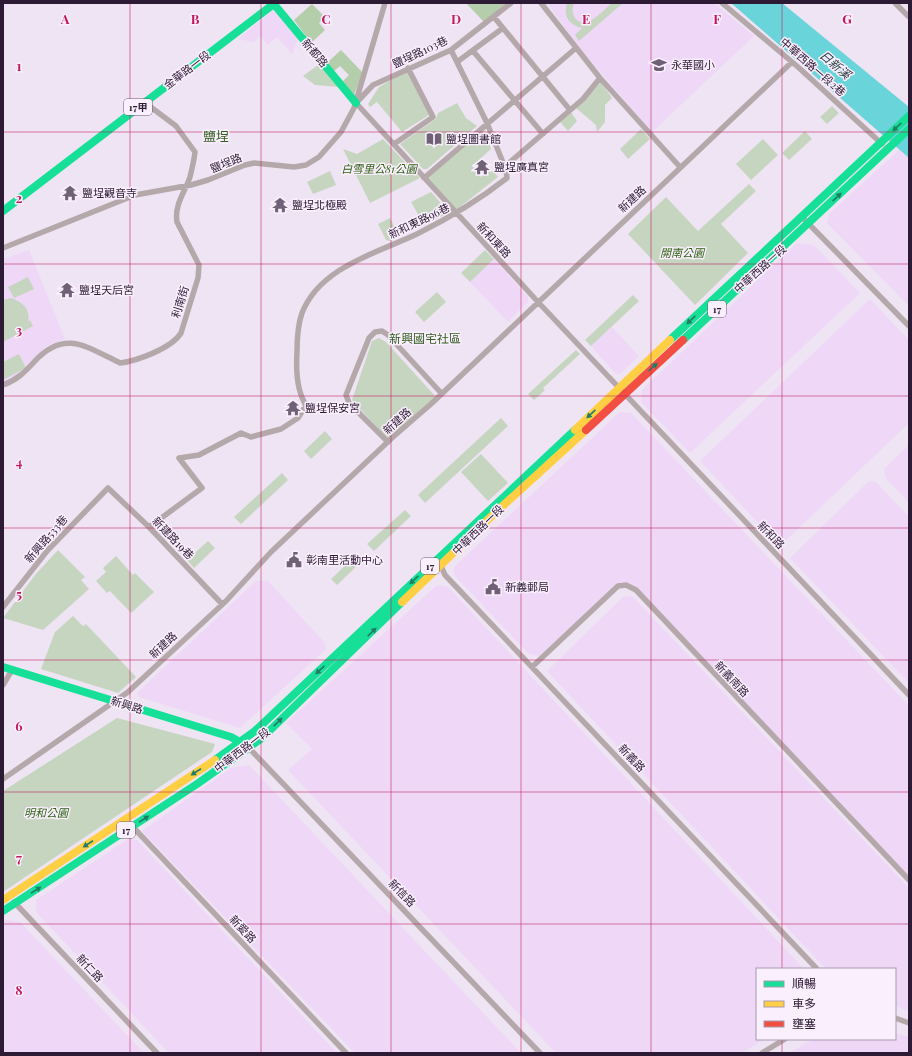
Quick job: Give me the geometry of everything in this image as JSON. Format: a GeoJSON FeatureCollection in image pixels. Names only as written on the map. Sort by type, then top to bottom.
{"type":"FeatureCollection","features":[{"type":"Feature","properties":{"kind":"main road","name":"新都路"},"geometry":{"type":"LineString","coordinates":[[274,3],[356,103]]}},
{"type":"Feature","properties":{"kind":"main road","name":"金華路一段"},"geometry":{"type":"LineString","coordinates":[[3,210],[274,3]]}},
{"type":"Feature","properties":{"kind":"main road","name":"17"},"geometry":{"type":"LineString","coordinates":[[883,141],[909,116]]}},
{"type":"Feature","properties":{"kind":"main road","name":"17"},"geometry":{"type":"LineString","coordinates":[[890,148],[909,129]]}},
{"type":"Feature","properties":{"kind":"main road","name":"中華西路一段"},"geometry":{"type":"LineString","coordinates":[[3,912],[262,738],[801,216],[883,141]]}},
{"type":"Feature","properties":{"kind":"main road","name":"中華西路一段"},"geometry":{"type":"LineString","coordinates":[[6,898],[240,743],[438,558],[809,224],[890,148]]}},
{"type":"Feature","properties":{"kind":"main road","name":"新興路"},"geometry":{"type":"LineString","coordinates":[[3,667],[231,737],[249,748]]}},
{"type":"Feature","properties":{"kind":"street","name":"鹽埕路"},"geometry":{"type":"LineString","coordinates":[[3,248],[135,195],[185,186],[208,180],[249,164],[286,168],[306,165],[319,157],[341,132],[356,103],[385,3]]}},
{"type":"Feature","properties":{"kind":"street","name":"鹽埕路103巷"},"geometry":{"type":"LineString","coordinates":[[356,103],[368,88],[408,68],[451,50],[511,3]]}},
{"type":"Feature","properties":{"kind":"street"},"geometry":{"type":"LineString","coordinates":[[541,3],[600,78],[680,167]]}},
{"type":"Feature","properties":{"kind":"street","name":"中華西路一段2巷"},"geometry":{"type":"LineString","coordinates":[[722,3],[890,148]]}},
{"type":"Feature","properties":{"kind":"street"},"geometry":{"type":"LineString","coordinates":[[895,3],[908,16]]}},
{"type":"Feature","properties":{"kind":"street"},"geometry":{"type":"LineString","coordinates":[[494,17],[570,110]]}},
{"type":"Feature","properties":{"kind":"street"},"geometry":{"type":"LineString","coordinates":[[457,62],[503,28]]}},
{"type":"Feature","properties":{"kind":"street"},"geometry":{"type":"LineString","coordinates":[[424,178],[576,48]]}},
{"type":"Feature","properties":{"kind":"street"},"geometry":{"type":"LineString","coordinates":[[451,50],[487,123],[506,170]]}},
{"type":"Feature","properties":{"kind":"street"},"geometry":{"type":"LineString","coordinates":[[473,51],[543,134]]}},
{"type":"Feature","properties":{"kind":"street","name":"新建路"},"geometry":{"type":"LineString","coordinates":[[3,779],[128,692],[222,604],[271,552],[388,442],[442,394],[792,62]]}},
{"type":"Feature","properties":{"kind":"street"},"geometry":{"type":"LineString","coordinates":[[394,144],[433,117],[408,68]]}},
{"type":"Feature","properties":{"kind":"street"},"geometry":{"type":"LineString","coordinates":[[506,170],[516,157],[570,110],[600,78]]}},
{"type":"Feature","properties":{"kind":"street","name":"利南街"},"geometry":{"type":"LineString","coordinates":[[3,385],[14,381],[51,346],[67,342],[84,346],[120,363],[157,351],[179,336],[198,278],[199,265],[177,222],[176,215],[189,178],[194,157],[193,148],[176,126],[144,102]]}},
{"type":"Feature","properties":{"kind":"street","name":"新和東路"},"geometry":{"type":"LineString","coordinates":[[356,103],[456,214],[622,391]]}},
{"type":"Feature","properties":{"kind":"street","name":"新和東路96巷"},"geometry":{"type":"LineString","coordinates":[[149,527],[202,488],[179,458],[199,455],[241,433],[250,437],[281,429],[298,418],[306,405],[302,399],[296,363],[297,339],[302,313],[314,294],[328,279],[351,263],[395,244],[456,214],[507,178],[506,170]]}},
{"type":"Feature","properties":{"kind":"street"},"geometry":{"type":"LineString","coordinates":[[801,216],[909,326]]}},
{"type":"Feature","properties":{"kind":"street"},"geometry":{"type":"LineString","coordinates":[[388,442],[349,403],[346,395],[369,338],[376,332],[382,332],[388,335],[442,394]]}},
{"type":"Feature","properties":{"kind":"street","name":"新和路"},"geometry":{"type":"LineString","coordinates":[[622,391],[909,695]]}},
{"type":"Feature","properties":{"kind":"street","name":"新建路19巷"},"geometry":{"type":"LineString","coordinates":[[108,488],[149,527],[222,604]]}},
{"type":"Feature","properties":{"kind":"street","name":"新興路533巷"},"geometry":{"type":"LineString","coordinates":[[3,607],[47,551],[108,488]]}},
{"type":"Feature","properties":{"kind":"street","name":"新義路"},"geometry":{"type":"LineString","coordinates":[[438,558],[445,574],[816,968]]}},
{"type":"Feature","properties":{"kind":"street","name":"新義南路"},"geometry":{"type":"LineString","coordinates":[[532,667],[618,586],[626,585],[636,590],[909,880]]}},
{"type":"Feature","properties":{"kind":"street"},"geometry":{"type":"LineString","coordinates":[[3,685],[12,670]]}},
{"type":"Feature","properties":{"kind":"street","name":"新信路"},"geometry":{"type":"LineString","coordinates":[[249,748],[540,1053]]}},
{"type":"Feature","properties":{"kind":"street","name":"新愛路"},"geometry":{"type":"LineString","coordinates":[[126,819],[346,1053]]}},
{"type":"Feature","properties":{"kind":"street","name":"新仁路"},"geometry":{"type":"LineString","coordinates":[[6,898],[15,904],[157,1053]]}},
{"type":"Feature","properties":{"kind":"street"},"geometry":{"type":"LineString","coordinates":[[896,1018],[909,1023]]}},
{"type":"Feature","properties":{"kind":"street"},"geometry":{"type":"LineString","coordinates":[[762,1053],[783,1040]]}},
{"type":"Feature","properties":{"kind":"shaded area","name":"永華國小"},"geometry":{"type":"Polygon","coordinates":[[[547,3],[714,3],[754,36],[652,132],[582,51],[547,3]]]}},
{"type":"Feature","properties":{"kind":"shaded area"},"geometry":{"type":"Polygon","coordinates":[[[274,9],[298,38],[292,54],[277,37],[268,45],[260,36],[254,42],[238,39],[274,9]]]}},
{"type":"Feature","properties":{"kind":"shaded area"},"geometry":{"type":"Polygon","coordinates":[[[900,149],[909,158],[909,306],[827,223],[829,214],[900,149]]]}},
{"type":"Feature","properties":{"kind":"shaded area"},"geometry":{"type":"Polygon","coordinates":[[[797,243],[814,245],[860,293],[690,453],[641,402],[642,390],[797,243]]]}},
{"type":"Feature","properties":{"kind":"shaded area"},"geometry":{"type":"Polygon","coordinates":[[[29,250],[65,339],[45,347],[31,366],[3,385],[3,259],[29,250]]]}},
{"type":"Feature","properties":{"kind":"shaded area"},"geometry":{"type":"Polygon","coordinates":[[[494,259],[528,297],[528,302],[508,322],[470,282],[494,259]]]}},
{"type":"Feature","properties":{"kind":"shaded area"},"geometry":{"type":"Polygon","coordinates":[[[870,299],[909,340],[909,423],[780,546],[700,461],[870,299]]]}},
{"type":"Feature","properties":{"kind":"shaded area"},"geometry":{"type":"Polygon","coordinates":[[[612,327],[639,356],[620,374],[616,374],[591,346],[612,327]]]}},
{"type":"Feature","properties":{"kind":"shaded area"},"geometry":{"type":"Polygon","coordinates":[[[620,412],[631,413],[909,706],[909,876],[637,588],[629,583],[620,582],[539,656],[529,654],[454,575],[454,567],[620,412]]]}},
{"type":"Feature","properties":{"kind":"shaded area"},"geometry":{"type":"Polygon","coordinates":[[[909,445],[909,503],[885,477],[884,469],[909,445]]]}},
{"type":"Feature","properties":{"kind":"shaded area"},"geometry":{"type":"Polygon","coordinates":[[[869,481],[876,482],[909,517],[909,683],[790,558],[869,481]]]}},
{"type":"Feature","properties":{"kind":"shaded area"},"geometry":{"type":"Polygon","coordinates":[[[256,581],[268,581],[325,643],[326,649],[240,728],[139,697],[137,693],[256,581]]]}},
{"type":"Feature","properties":{"kind":"shaded area"},"geometry":{"type":"Polygon","coordinates":[[[437,585],[448,587],[803,968],[756,968],[756,1040],[763,1040],[742,1053],[556,1053],[288,770],[312,749],[286,723],[437,585]]]}},
{"type":"Feature","properties":{"kind":"shaded area"},"geometry":{"type":"Polygon","coordinates":[[[624,596],[633,597],[909,888],[909,1011],[896,1006],[896,968],[825,968],[547,671],[624,596]]]}},
{"type":"Feature","properties":{"kind":"shaded area"},"geometry":{"type":"Polygon","coordinates":[[[249,765],[521,1053],[355,1053],[142,831],[231,768],[249,765]]]}},
{"type":"Feature","properties":{"kind":"shaded area"},"geometry":{"type":"Polygon","coordinates":[[[128,839],[137,840],[337,1053],[169,1053],[36,912],[36,900],[128,839]]]}},
{"type":"Feature","properties":{"kind":"shaded area"},"geometry":{"type":"Polygon","coordinates":[[[7,920],[20,922],[144,1053],[3,1053],[3,922],[7,920]]]}},
{"type":"Feature","properties":{"kind":"shaded area"},"geometry":{"type":"Polygon","coordinates":[[[896,1033],[909,1037],[909,1053],[790,1053],[811,1040],[896,1040],[896,1033]]]}},
{"type":"Feature","properties":{"kind":"green space"},"geometry":{"type":"Polygon","coordinates":[[[466,3],[506,3],[484,22],[466,3]]]}},
{"type":"Feature","properties":{"kind":"green space"},"geometry":{"type":"Polygon","coordinates":[[[567,3],[574,3],[573,10],[575,18],[579,22],[584,23],[599,15],[612,3],[623,3],[579,41],[575,35],[582,28],[577,27],[568,19],[566,12],[567,3]]]}},
{"type":"Feature","properties":{"kind":"green space"},"geometry":{"type":"Polygon","coordinates":[[[312,4],[325,17],[319,23],[325,30],[311,43],[294,20],[312,4]]]}},
{"type":"Feature","properties":{"kind":"green space"},"geometry":{"type":"Polygon","coordinates":[[[341,50],[363,73],[354,95],[343,81],[349,75],[340,66],[334,71],[327,63],[341,50]]]}},
{"type":"Feature","properties":{"kind":"green space"},"geometry":{"type":"Polygon","coordinates":[[[321,63],[340,87],[315,85],[303,76],[321,63]]]}},
{"type":"Feature","properties":{"kind":"green space"},"geometry":{"type":"Polygon","coordinates":[[[408,70],[429,115],[402,132],[377,102],[370,107],[368,104],[379,87],[408,70]]]}},
{"type":"Feature","properties":{"kind":"green space"},"geometry":{"type":"Polygon","coordinates":[[[601,82],[612,98],[605,105],[605,122],[597,132],[596,125],[576,108],[601,82]]]}},
{"type":"Feature","properties":{"kind":"green space"},"geometry":{"type":"Polygon","coordinates":[[[457,103],[466,118],[477,126],[427,169],[423,169],[400,144],[436,119],[438,113],[457,103]]]}},
{"type":"Feature","properties":{"kind":"green space"},"geometry":{"type":"Polygon","coordinates":[[[832,106],[839,113],[827,124],[820,117],[832,106]]]}},
{"type":"Feature","properties":{"kind":"green space"},"geometry":{"type":"Polygon","coordinates":[[[571,112],[577,121],[568,131],[560,122],[571,112]]]}},
{"type":"Feature","properties":{"kind":"green space"},"geometry":{"type":"Polygon","coordinates":[[[484,128],[491,149],[472,166],[480,177],[492,169],[498,177],[456,210],[425,177],[484,128]]]}},
{"type":"Feature","properties":{"kind":"green space"},"geometry":{"type":"Polygon","coordinates":[[[641,129],[650,139],[628,159],[620,149],[641,129]]]}},
{"type":"Feature","properties":{"kind":"green space"},"geometry":{"type":"Polygon","coordinates":[[[805,131],[812,139],[789,160],[782,153],[805,131]]]}},
{"type":"Feature","properties":{"kind":"green space","name":"白雪里公81公園"},"geometry":{"type":"Polygon","coordinates":[[[383,139],[420,178],[370,203],[343,149],[357,154],[383,139]]]}},
{"type":"Feature","properties":{"kind":"green space"},"geometry":{"type":"Polygon","coordinates":[[[763,139],[778,155],[751,180],[736,164],[763,139]]]}},
{"type":"Feature","properties":{"kind":"green space"},"geometry":{"type":"Polygon","coordinates":[[[330,171],[336,185],[313,194],[307,182],[330,171]]]}},
{"type":"Feature","properties":{"kind":"green space","name":"開南公園"},"geometry":{"type":"Polygon","coordinates":[[[749,184],[756,191],[721,224],[748,253],[695,305],[628,234],[666,197],[698,231],[749,184]]]}},
{"type":"Feature","properties":{"kind":"green space"},"geometry":{"type":"Polygon","coordinates":[[[431,192],[446,209],[444,215],[424,225],[411,202],[431,192]]]}},
{"type":"Feature","properties":{"kind":"green space"},"geometry":{"type":"Polygon","coordinates":[[[390,218],[399,236],[390,241],[386,240],[378,224],[390,218]]]}},
{"type":"Feature","properties":{"kind":"green space"},"geometry":{"type":"Polygon","coordinates":[[[485,250],[494,259],[470,282],[461,273],[485,250]]]}},
{"type":"Feature","properties":{"kind":"green space"},"geometry":{"type":"Polygon","coordinates":[[[28,277],[34,289],[14,298],[8,287],[28,277]]]}},
{"type":"Feature","properties":{"kind":"green space"},"geometry":{"type":"Polygon","coordinates":[[[437,292],[446,302],[424,322],[415,312],[437,292]]]}},
{"type":"Feature","properties":{"kind":"green space"},"geometry":{"type":"Polygon","coordinates":[[[633,295],[639,301],[591,346],[585,340],[633,295]]]}},
{"type":"Feature","properties":{"kind":"green space"},"geometry":{"type":"Polygon","coordinates":[[[11,298],[22,303],[27,309],[29,317],[28,321],[30,320],[33,326],[3,342],[3,300],[11,298]]]}},
{"type":"Feature","properties":{"kind":"green space"},"geometry":{"type":"Polygon","coordinates":[[[379,338],[386,342],[436,397],[389,440],[352,400],[372,341],[379,338]]]}},
{"type":"Feature","properties":{"kind":"green space"},"geometry":{"type":"Polygon","coordinates":[[[576,350],[580,354],[543,388],[545,390],[534,400],[528,394],[576,350]]]}},
{"type":"Feature","properties":{"kind":"green space"},"geometry":{"type":"Polygon","coordinates":[[[19,354],[26,368],[3,380],[3,362],[19,354]]]}},
{"type":"Feature","properties":{"kind":"green space"},"geometry":{"type":"Polygon","coordinates":[[[501,418],[508,426],[425,503],[418,495],[501,418]]]}},
{"type":"Feature","properties":{"kind":"green space"},"geometry":{"type":"Polygon","coordinates":[[[325,431],[332,439],[311,459],[304,451],[325,431]]]}},
{"type":"Feature","properties":{"kind":"green space"},"geometry":{"type":"Polygon","coordinates":[[[481,454],[508,483],[488,501],[461,472],[481,454]]]}},
{"type":"Feature","properties":{"kind":"green space"},"geometry":{"type":"Polygon","coordinates":[[[282,473],[288,480],[241,524],[234,517],[282,473]]]}},
{"type":"Feature","properties":{"kind":"green space"},"geometry":{"type":"Polygon","coordinates":[[[405,510],[411,516],[374,551],[367,544],[405,510]]]}},
{"type":"Feature","properties":{"kind":"green space"},"geometry":{"type":"Polygon","coordinates":[[[208,541],[215,548],[194,568],[187,560],[208,541]]]}},
{"type":"Feature","properties":{"kind":"green space"},"geometry":{"type":"Polygon","coordinates":[[[58,550],[85,577],[81,580],[89,589],[43,630],[3,618],[35,575],[58,550]]]}},
{"type":"Feature","properties":{"kind":"green space"},"geometry":{"type":"Polygon","coordinates":[[[116,556],[133,575],[135,573],[154,592],[131,613],[110,591],[107,593],[96,581],[106,572],[103,568],[116,556]]]}},
{"type":"Feature","properties":{"kind":"green space"},"geometry":{"type":"Polygon","coordinates":[[[353,558],[359,564],[337,585],[331,579],[353,558]]]}},
{"type":"Feature","properties":{"kind":"green space"},"geometry":{"type":"Polygon","coordinates":[[[73,616],[83,626],[86,624],[136,677],[118,693],[41,669],[55,632],[73,616]]]}},
{"type":"Feature","properties":{"kind":"green space","name":"明和公園"},"geometry":{"type":"Polygon","coordinates":[[[117,718],[215,744],[212,752],[3,892],[3,791],[117,718]]]}},
{"type":"Feature","properties":{"kind":"water","name":"日新溪"},"geometry":{"type":"Polygon","coordinates":[[[731,3],[782,3],[909,107],[909,158],[731,3]]]}},
{"type":"Feature","properties":{"kind":"traffic: fast"},"geometry":{"type":"LineString","coordinates":[[273,3],[356,103]]}},
{"type":"Feature","properties":{"kind":"traffic: fast"},"geometry":{"type":"LineString","coordinates":[[3,211],[275,3]]}},
{"type":"Feature","properties":{"kind":"traffic: fast"},"geometry":{"type":"LineString","coordinates":[[670,340],[909,116]]}},
{"type":"Feature","properties":{"kind":"traffic: fast"},"geometry":{"type":"LineString","coordinates":[[683,340],[909,129]]}},
{"type":"Feature","properties":{"kind":"traffic: fast"},"geometry":{"type":"LineString","coordinates":[[215,760],[255,731],[575,430]]}},
{"type":"Feature","properties":{"kind":"traffic: fast"},"geometry":{"type":"LineString","coordinates":[[3,911],[197,784],[262,738],[402,602]]}},
{"type":"Feature","properties":{"kind":"traffic: fast"},"geometry":{"type":"LineString","coordinates":[[3,667],[231,737],[245,745]]}},
{"type":"Feature","properties":{"kind":"traffic: slow"},"geometry":{"type":"LineString","coordinates":[[575,430],[670,340]]}},
{"type":"Feature","properties":{"kind":"traffic: slow"},"geometry":{"type":"LineString","coordinates":[[402,602],[496,512],[586,430]]}},
{"type":"Feature","properties":{"kind":"traffic: slow"},"geometry":{"type":"LineString","coordinates":[[3,900],[215,760]]}},
{"type":"Feature","properties":{"kind":"traffic: jam"},"geometry":{"type":"LineString","coordinates":[[586,430],[683,340]]}},
{"type":"Feature","properties":{"kind":"place","name":"永華國小"},"geometry":{"type":"Point","coordinates":[659,65]}},
{"type":"Feature","properties":{"kind":"place","name":"鹽埕圖書館"},"geometry":{"type":"Point","coordinates":[434,139]}},
{"type":"Feature","properties":{"kind":"place","name":"鹽埕廣真宮"},"geometry":{"type":"Point","coordinates":[482,167]}},
{"type":"Feature","properties":{"kind":"place","name":"鹽埕觀音寺"},"geometry":{"type":"Point","coordinates":[70,193]}},
{"type":"Feature","properties":{"kind":"place","name":"鹽埕北極殿"},"geometry":{"type":"Point","coordinates":[280,205]}},
{"type":"Feature","properties":{"kind":"place","name":"鹽埕天后宮"},"geometry":{"type":"Point","coordinates":[67,290]}},
{"type":"Feature","properties":{"kind":"place","name":"鹽埕保安宮"},"geometry":{"type":"Point","coordinates":[293,408]}},
{"type":"Feature","properties":{"kind":"place","name":"彰南里活動中心"},"geometry":{"type":"Point","coordinates":[294,560]}},
{"type":"Feature","properties":{"kind":"place","name":"新義郵局"},"geometry":{"type":"Point","coordinates":[493,587]}},
{"type":"Feature","properties":{"kind":"district","name":"鹽埕"},"geometry":{"type":"Point","coordinates":[216,136]}},
{"type":"Feature","properties":{"kind":"district","name":"新興國宅社區"},"geometry":{"type":"Point","coordinates":[425,339]}}]}
